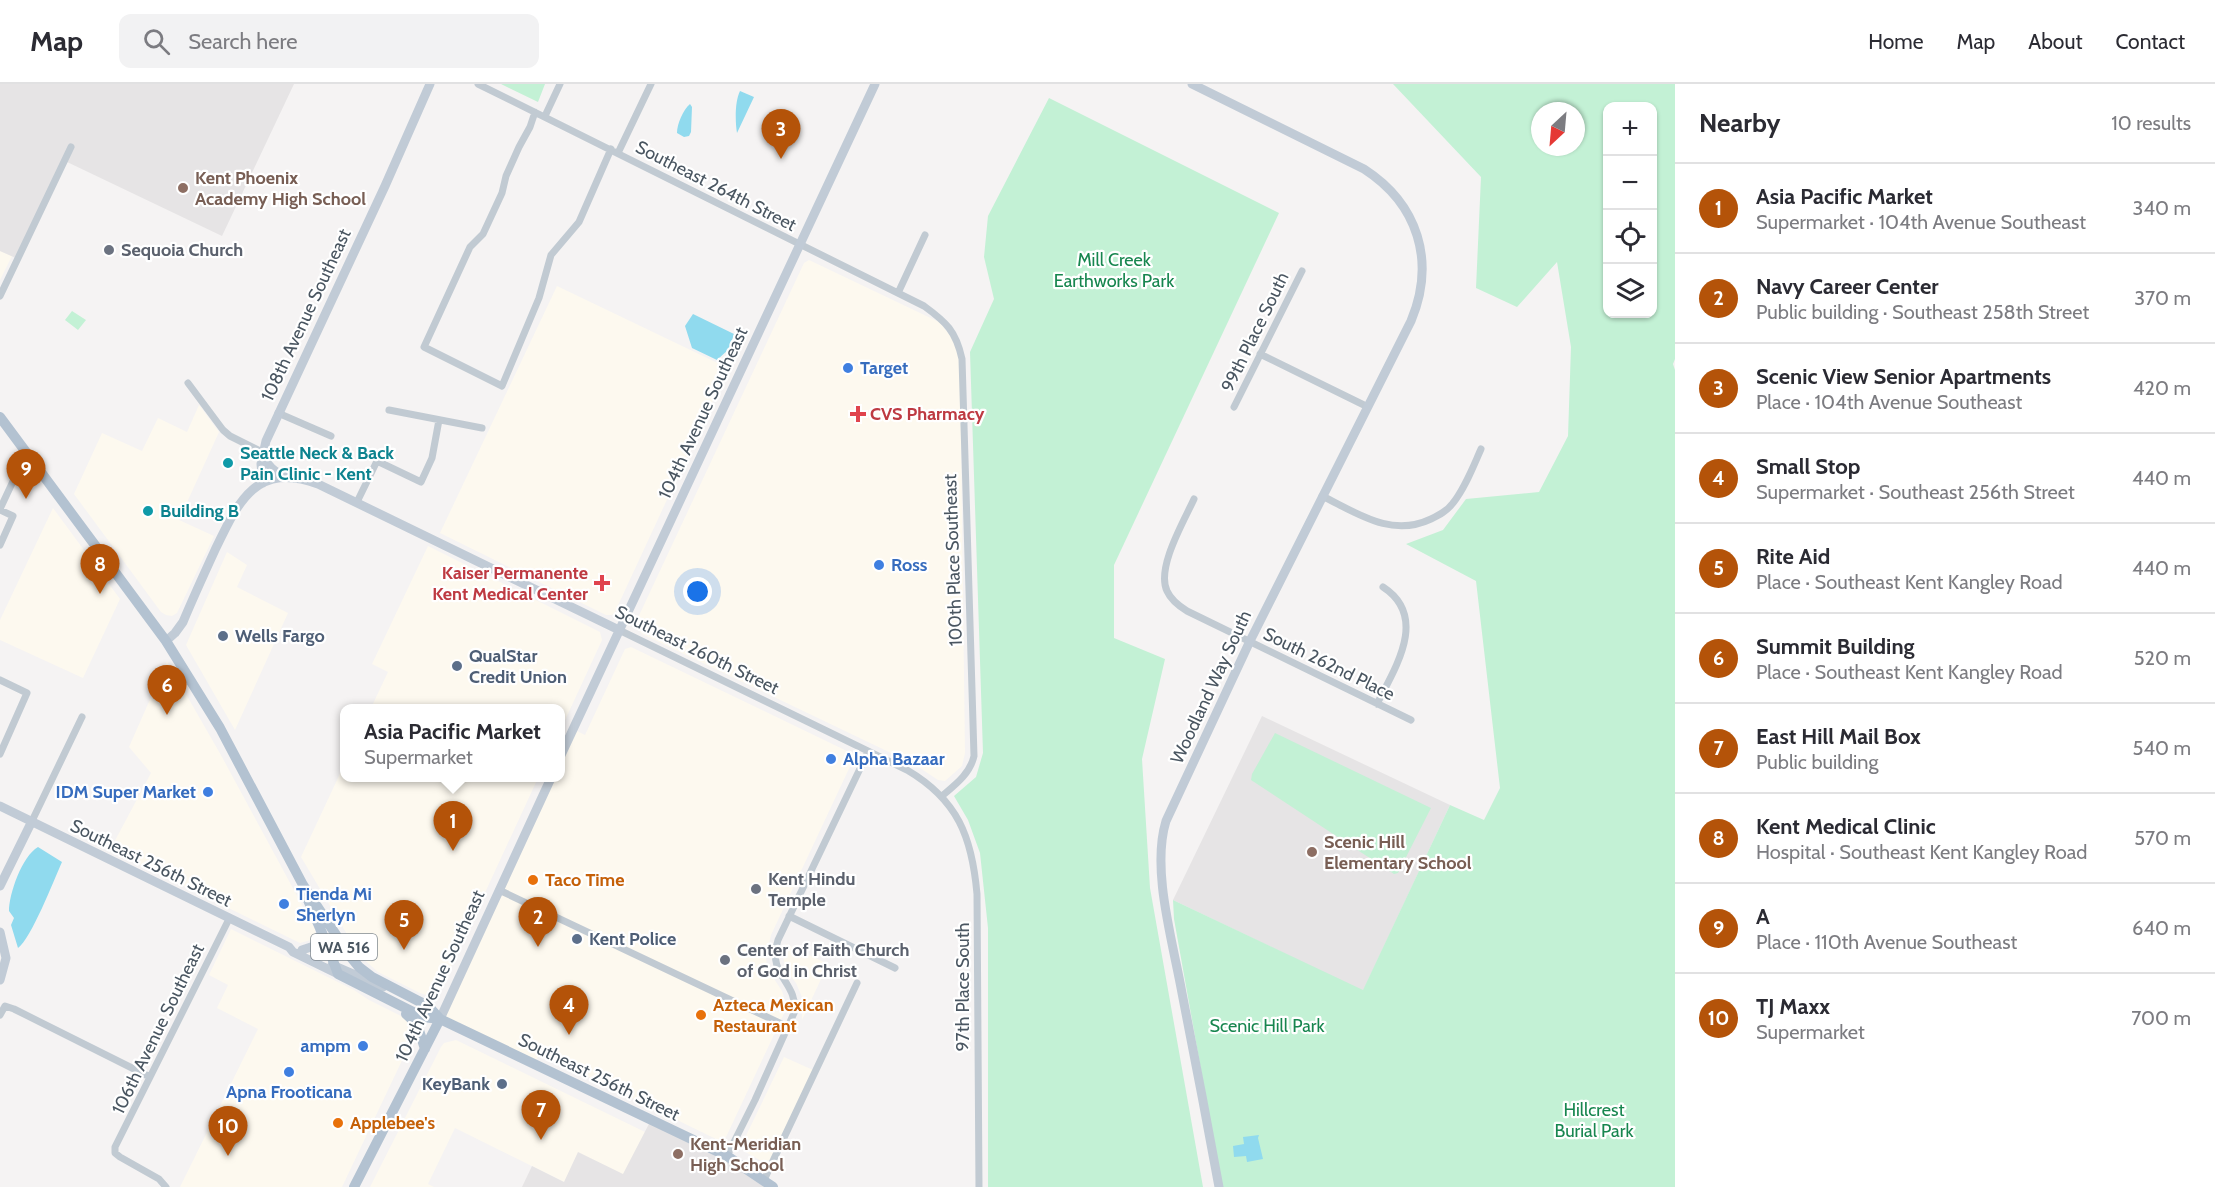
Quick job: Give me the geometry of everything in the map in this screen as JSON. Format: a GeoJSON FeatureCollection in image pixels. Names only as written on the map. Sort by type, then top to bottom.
{"type":"FeatureCollection","features":[{"type":"Feature","properties":{"kind":"main road","name":"WA 516"},"geometry":{"type":"LineString","coordinates":[[0,417],[166,641],[220,728],[303,885],[335,933],[359,967],[401,993]]}},
{"type":"Feature","properties":{"kind":"main road","name":"WA 516"},"geometry":{"type":"LineString","coordinates":[[303,885],[336,970]]}},
{"type":"Feature","properties":{"kind":"main road"},"geometry":{"type":"LineString","coordinates":[[310,906],[314,907],[330,932],[335,933]]}},
{"type":"Feature","properties":{"kind":"main road","name":"Southeast 256th Street"},"geometry":{"type":"LineString","coordinates":[[336,970],[395,1004],[423,1017],[440,1019],[727,1156],[769,1183]]}},
{"type":"Feature","properties":{"kind":"main road","name":"Southeast 256th Street"},"geometry":{"type":"LineString","coordinates":[[401,993],[428,1006],[440,1019]]}},
{"type":"Feature","properties":{"kind":"main road"},"geometry":{"type":"LineString","coordinates":[[395,1004],[416,1022],[425,1049]]}},
{"type":"Feature","properties":{"kind":"main road","name":"104th Avenue Southeast"},"geometry":{"type":"LineString","coordinates":[[354,1187],[440,1019]]}},
{"type":"Feature","properties":{"kind":"street","name":"108th Avenue Southeast"},"geometry":{"type":"LineString","coordinates":[[423,84],[420,94],[423,99]]}},
{"type":"Feature","properties":{"kind":"street","name":"108th Avenue Southeast"},"geometry":{"type":"LineString","coordinates":[[265,482],[261,464],[262,452],[278,412],[385,186],[430,84]]}},
{"type":"Feature","properties":{"kind":"street","name":"Southeast 264th Street"},"geometry":{"type":"LineString","coordinates":[[478,84],[924,306],[939,317]]}},
{"type":"Feature","properties":{"kind":"street"},"geometry":{"type":"LineString","coordinates":[[545,117],[560,84]]}},
{"type":"Feature","properties":{"kind":"street"},"geometry":{"type":"LineString","coordinates":[[618,153],[651,84]]}},
{"type":"Feature","properties":{"kind":"street","name":"104th Avenue Southeast"},"geometry":{"type":"LineString","coordinates":[[565,746],[875,84]]}},
{"type":"Feature","properties":{"kind":"street","name":"Woodland Way South"},"geometry":{"type":"LineString","coordinates":[[1192,84],[1380,179],[1396,196],[1415,228],[1422,256],[1420,296],[1411,321],[1250,642],[1166,821],[1161,838],[1160,859],[1170,927],[1219,1187]]}},
{"type":"Feature","properties":{"kind":"street"},"geometry":{"type":"LineString","coordinates":[[535,112],[483,234],[470,247],[424,347],[502,386],[539,298],[544,273],[551,255],[579,222],[611,149]]}},
{"type":"Feature","properties":{"kind":"street"},"geometry":{"type":"LineString","coordinates":[[0,296],[71,147]]}},
{"type":"Feature","properties":{"kind":"street"},"geometry":{"type":"LineString","coordinates":[[898,293],[925,235]]}},
{"type":"Feature","properties":{"kind":"street","name":"99th Place South"},"geometry":{"type":"LineString","coordinates":[[1234,407],[1302,271]]}},
{"type":"Feature","properties":{"kind":"street","name":"100th Place Southeast"},"geometry":{"type":"LineString","coordinates":[[939,317],[951,329],[962,359],[974,756],[967,772],[942,796]]}},
{"type":"Feature","properties":{"kind":"street"},"geometry":{"type":"LineString","coordinates":[[1260,354],[1368,407]]}},
{"type":"Feature","properties":{"kind":"street"},"geometry":{"type":"LineString","coordinates":[[188,383],[223,430],[262,452],[265,461],[273,471],[290,478]]}},
{"type":"Feature","properties":{"kind":"street"},"geometry":{"type":"LineString","coordinates":[[389,410],[482,428]]}},
{"type":"Feature","properties":{"kind":"street"},"geometry":{"type":"LineString","coordinates":[[278,412],[331,436]]}},
{"type":"Feature","properties":{"kind":"street"},"geometry":{"type":"LineString","coordinates":[[357,502],[377,461],[421,482],[432,458],[440,420]]}},
{"type":"Feature","properties":{"kind":"street"},"geometry":{"type":"LineString","coordinates":[[1322,496],[1377,523],[1409,526],[1425,522],[1451,506],[1460,494],[1481,450]]}},
{"type":"Feature","properties":{"kind":"street"},"geometry":{"type":"LineString","coordinates":[[0,544],[13,516],[0,509],[15,477],[32,461]]}},
{"type":"Feature","properties":{"kind":"street","name":"Southeast 260th Street"},"geometry":{"type":"LineString","coordinates":[[265,482],[290,478],[307,480],[357,502],[923,779],[942,796]]}},
{"type":"Feature","properties":{"kind":"street"},"geometry":{"type":"LineString","coordinates":[[166,641],[183,622],[235,509],[245,495],[265,482]]}},
{"type":"Feature","properties":{"kind":"street","name":"South 262nd Place"},"geometry":{"type":"LineString","coordinates":[[1194,499],[1167,561],[1164,574],[1166,589],[1176,603],[1187,611],[1411,720]]}},
{"type":"Feature","properties":{"kind":"street"},"geometry":{"type":"LineString","coordinates":[[1377,704],[1398,660],[1406,633],[1402,607],[1391,592],[1383,587]]}},
{"type":"Feature","properties":{"kind":"street"},"geometry":{"type":"LineString","coordinates":[[0,680],[27,693],[0,754]]}},
{"type":"Feature","properties":{"kind":"street"},"geometry":{"type":"LineString","coordinates":[[0,886],[82,717]]}},
{"type":"Feature","properties":{"kind":"street"},"geometry":{"type":"LineString","coordinates":[[727,1156],[794,1013],[794,1002],[789,987],[776,967],[774,954],[778,940],[868,752]]}},
{"type":"Feature","properties":{"kind":"street","name":"104th Avenue Southeast"},"geometry":{"type":"LineString","coordinates":[[440,1019],[549,782]]}},
{"type":"Feature","properties":{"kind":"street","name":"97th Place South"},"geometry":{"type":"LineString","coordinates":[[942,796],[962,825],[970,845],[977,894],[979,1187]]}},
{"type":"Feature","properties":{"kind":"street","name":"Southeast 256th Street"},"geometry":{"type":"LineString","coordinates":[[0,807],[229,919],[289,947],[302,950],[336,970]]}},
{"type":"Feature","properties":{"kind":"street"},"geometry":{"type":"LineString","coordinates":[[499,890],[788,1028]]}},
{"type":"Feature","properties":{"kind":"street"},"geometry":{"type":"LineString","coordinates":[[789,916],[895,968]]}},
{"type":"Feature","properties":{"kind":"street","name":"106th Avenue Southeast"},"geometry":{"type":"LineString","coordinates":[[166,1187],[159,1179],[126,1163],[115,1153],[116,1147],[229,919]]}},
{"type":"Feature","properties":{"kind":"street"},"geometry":{"type":"LineString","coordinates":[[0,932],[6,958],[0,980]]}},
{"type":"Feature","properties":{"kind":"street"},"geometry":{"type":"LineString","coordinates":[[302,950],[314,946],[322,932]]}},
{"type":"Feature","properties":{"kind":"street","name":"Southeast 256th Street"},"geometry":{"type":"LineString","coordinates":[[289,947],[293,952],[336,970],[401,993]]}},
{"type":"Feature","properties":{"kind":"street"},"geometry":{"type":"LineString","coordinates":[[769,1183],[857,983]]}},
{"type":"Feature","properties":{"kind":"street"},"geometry":{"type":"LineString","coordinates":[[0,1015],[5,1006],[150,1077]]}},
{"type":"Feature","properties":{"kind":"shaded area","name":"Kent Phoenix Academy High School"},"geometry":{"type":"Polygon","coordinates":[[[0,84],[294,84],[222,236],[65,161],[18,259],[0,251],[0,84]]]}},
{"type":"Feature","properties":{"kind":"shaded area"},"geometry":{"type":"Polygon","coordinates":[[[0,251],[12,256],[0,280],[0,251]]]}},
{"type":"Feature","properties":{"kind":"shaded area"},"geometry":{"type":"Polygon","coordinates":[[[809,260],[939,322],[953,339],[960,360],[965,753],[962,766],[945,781],[938,780],[914,764],[642,634],[636,627],[636,622],[804,263],[809,260]]]}},
{"type":"Feature","properties":{"kind":"shaded area"},"geometry":{"type":"Polygon","coordinates":[[[557,286],[728,368],[614,614],[611,615],[606,615],[440,533],[557,286]]]}},
{"type":"Feature","properties":{"kind":"shaded area"},"geometry":{"type":"Polygon","coordinates":[[[199,405],[219,432],[179,520],[214,536],[177,613],[172,616],[161,612],[74,494],[102,433],[142,451],[158,418],[187,432],[199,405]]]}},
{"type":"Feature","properties":{"kind":"shaded area"},"geometry":{"type":"Polygon","coordinates":[[[53,508],[120,599],[83,678],[0,640],[0,620],[53,508]]]}},
{"type":"Feature","properties":{"kind":"shaded area"},"geometry":{"type":"Polygon","coordinates":[[[428,546],[600,632],[602,640],[565,720],[565,704],[373,704],[388,672],[372,664],[428,546]]]}},
{"type":"Feature","properties":{"kind":"shaded area"},"geometry":{"type":"Polygon","coordinates":[[[227,552],[247,565],[237,587],[288,613],[235,730],[186,645],[227,552]]]}},
{"type":"Feature","properties":{"kind":"shaded area"},"geometry":{"type":"Polygon","coordinates":[[[631,647],[851,753],[854,758],[771,935],[766,957],[767,968],[782,991],[787,1007],[727,1135],[724,1140],[720,1141],[540,1053],[534,1064],[440,1019],[549,782],[565,782],[565,747],[573,729],[585,735],[625,649],[631,647]]]}},
{"type":"Feature","properties":{"kind":"shaded area"},"geometry":{"type":"Polygon","coordinates":[[[167,661],[315,929],[311,940],[300,943],[110,850],[151,773],[129,747],[167,661]]]}},
{"type":"Feature","properties":{"kind":"shaded area","name":"Scenic Hill Elementary School"},"geometry":{"type":"Polygon","coordinates":[[[1262,716],[1450,805],[1363,991],[1173,900],[1262,716]]]}},
{"type":"Feature","properties":{"kind":"shaded area"},"geometry":{"type":"Polygon","coordinates":[[[340,774],[340,782],[536,782],[441,988],[437,992],[426,995],[420,993],[378,972],[360,956],[301,857],[340,774]]]}},
{"type":"Feature","properties":{"kind":"shaded area"},"geometry":{"type":"Polygon","coordinates":[[[231,929],[405,1018],[415,1033],[342,1187],[180,1187],[258,1029],[217,1008],[228,985],[209,975],[231,929]]]}},
{"type":"Feature","properties":{"kind":"shaded area"},"geometry":{"type":"Polygon","coordinates":[[[786,944],[828,964],[802,1020],[802,997],[796,983],[785,969],[783,953],[786,944]]]}},
{"type":"Feature","properties":{"kind":"shaded area"},"geometry":{"type":"Polygon","coordinates":[[[456,1040],[645,1132],[623,1175],[564,1182],[455,1128],[428,1184],[434,1187],[370,1187],[441,1047],[444,1043],[456,1040]]]}},
{"type":"Feature","properties":{"kind":"shaded area"},"geometry":{"type":"Polygon","coordinates":[[[784,1057],[813,1070],[768,1165],[744,1151],[741,1146],[784,1057]]]}},
{"type":"Feature","properties":{"kind":"shaded area","name":"Kent-Meridian High School"},"geometry":{"type":"Polygon","coordinates":[[[651,1120],[773,1187],[522,1187],[532,1166],[564,1182],[578,1152],[623,1174],[651,1120]]]}},
{"type":"Feature","properties":{"kind":"green space"},"geometry":{"type":"Polygon","coordinates":[[[501,84],[545,84],[538,102],[501,84]]]}},
{"type":"Feature","properties":{"kind":"green space"},"geometry":{"type":"Polygon","coordinates":[[[1393,84],[1675,84],[1675,359],[1673,364],[1675,370],[1675,1187],[1222,1187],[1174,919],[1173,900],[1363,990],[1450,805],[1484,820],[1500,788],[1476,581],[1406,544],[1443,530],[1466,499],[1539,492],[1568,436],[1571,347],[1557,262],[1517,307],[1476,288],[1481,177],[1393,84]]]}},
{"type":"Feature","properties":{"kind":"green space","name":"Mill Creek Earthworks Park"},"geometry":{"type":"Polygon","coordinates":[[[1049,98],[1279,213],[1114,565],[1114,638],[1165,659],[1142,759],[1150,888],[1203,1187],[988,1187],[988,928],[980,853],[968,820],[954,796],[976,777],[983,753],[970,352],[994,299],[984,257],[988,216],[1049,98]]]}},
{"type":"Feature","properties":{"kind":"green space"},"geometry":{"type":"Polygon","coordinates":[[[72,311],[86,320],[78,330],[65,320],[72,311]]]}},
{"type":"Feature","properties":{"kind":"green space"},"geometry":{"type":"Polygon","coordinates":[[[1275,733],[1431,808],[1398,873],[1394,874],[1251,780],[1252,774],[1275,733]]]}},
{"type":"Feature","properties":{"kind":"water"},"geometry":{"type":"Polygon","coordinates":[[[740,91],[754,97],[737,133],[736,111],[740,91]]]}},
{"type":"Feature","properties":{"kind":"water"},"geometry":{"type":"Polygon","coordinates":[[[690,104],[692,107],[691,132],[689,136],[684,137],[677,133],[677,129],[683,113],[690,104]]]}},
{"type":"Feature","properties":{"kind":"water"},"geometry":{"type":"Polygon","coordinates":[[[693,314],[734,334],[729,349],[717,360],[692,348],[685,326],[693,314]]]}},
{"type":"Feature","properties":{"kind":"water"},"geometry":{"type":"Polygon","coordinates":[[[38,847],[62,862],[36,922],[18,948],[11,925],[14,918],[9,911],[11,895],[27,858],[38,847]]]}},
{"type":"Feature","properties":{"kind":"water"},"geometry":{"type":"Polygon","coordinates":[[[1259,1135],[1263,1159],[1247,1162],[1246,1156],[1234,1157],[1233,1146],[1244,1144],[1243,1137],[1259,1135]]]}},
{"type":"Feature","properties":{"kind":"place","name":"Scenic View Senior Apartments"},"geometry":{"type":"Point","coordinates":[781,159]}},
{"type":"Feature","properties":{"kind":"place","name":"Kent Phoenix Academy High School"},"geometry":{"type":"Point","coordinates":[183,188]}},
{"type":"Feature","properties":{"kind":"place","name":"Sequoia Church"},"geometry":{"type":"Point","coordinates":[109,250]}},
{"type":"Feature","properties":{"kind":"place","name":"Target"},"geometry":{"type":"Point","coordinates":[848,368]}},
{"type":"Feature","properties":{"kind":"place","name":"CVS Pharmacy"},"geometry":{"type":"Point","coordinates":[858,414]}},
{"type":"Feature","properties":{"kind":"place","name":"Seattle Neck & Back Pain Clinic - Kent"},"geometry":{"type":"Point","coordinates":[228,463]}},
{"type":"Feature","properties":{"kind":"place","name":"A"},"geometry":{"type":"Point","coordinates":[26,499]}},
{"type":"Feature","properties":{"kind":"place","name":"Building B"},"geometry":{"type":"Point","coordinates":[148,511]}},
{"type":"Feature","properties":{"kind":"place","name":"Ross"},"geometry":{"type":"Point","coordinates":[879,565]}},
{"type":"Feature","properties":{"kind":"place","name":"Kaiser Permanente Kent Medical Center"},"geometry":{"type":"Point","coordinates":[602,583]}},
{"type":"Feature","properties":{"kind":"place","name":"Kent Medical Clinic"},"geometry":{"type":"Point","coordinates":[100,594]}},
{"type":"Feature","properties":{"kind":"place","name":"Wells Fargo"},"geometry":{"type":"Point","coordinates":[223,636]}},
{"type":"Feature","properties":{"kind":"place","name":"QualStar Credit Union"},"geometry":{"type":"Point","coordinates":[457,666]}},
{"type":"Feature","properties":{"kind":"place","name":"Summit Building"},"geometry":{"type":"Point","coordinates":[167,715]}},
{"type":"Feature","properties":{"kind":"place","name":"Alpha Bazaar"},"geometry":{"type":"Point","coordinates":[831,759]}},
{"type":"Feature","properties":{"kind":"place","name":"IDM Super Market"},"geometry":{"type":"Point","coordinates":[208,792]}},
{"type":"Feature","properties":{"kind":"place","name":"Asia Pacific Market"},"geometry":{"type":"Point","coordinates":[453,851]}},
{"type":"Feature","properties":{"kind":"place","name":"Scenic Hill Elementary School"},"geometry":{"type":"Point","coordinates":[1312,852]}},
{"type":"Feature","properties":{"kind":"place","name":"Taco Time"},"geometry":{"type":"Point","coordinates":[533,880]}},
{"type":"Feature","properties":{"kind":"place","name":"Kent Hindu Temple"},"geometry":{"type":"Point","coordinates":[756,889]}},
{"type":"Feature","properties":{"kind":"place","name":"Tienda Mi Sherlyn"},"geometry":{"type":"Point","coordinates":[284,904]}},
{"type":"Feature","properties":{"kind":"place","name":"Kent Police"},"geometry":{"type":"Point","coordinates":[577,939]}},
{"type":"Feature","properties":{"kind":"place","name":"Navy Career Center"},"geometry":{"type":"Point","coordinates":[538,947]}},
{"type":"Feature","properties":{"kind":"place","name":"Rite Aid"},"geometry":{"type":"Point","coordinates":[404,950]}},
{"type":"Feature","properties":{"kind":"place","name":"Center of Faith Church of God in Christ"},"geometry":{"type":"Point","coordinates":[725,960]}},
{"type":"Feature","properties":{"kind":"place","name":"Azteca Mexican Restaurant"},"geometry":{"type":"Point","coordinates":[701,1015]}},
{"type":"Feature","properties":{"kind":"place","name":"Small Stop"},"geometry":{"type":"Point","coordinates":[569,1035]}},
{"type":"Feature","properties":{"kind":"place","name":"ampm"},"geometry":{"type":"Point","coordinates":[363,1046]}},
{"type":"Feature","properties":{"kind":"place","name":"Apna Frooticana"},"geometry":{"type":"Point","coordinates":[289,1072]}},
{"type":"Feature","properties":{"kind":"place","name":"KeyBank"},"geometry":{"type":"Point","coordinates":[502,1084]}},
{"type":"Feature","properties":{"kind":"place","name":"Applebee's"},"geometry":{"type":"Point","coordinates":[338,1123]}},
{"type":"Feature","properties":{"kind":"place","name":"East Hill Mail Box"},"geometry":{"type":"Point","coordinates":[541,1140]}},
{"type":"Feature","properties":{"kind":"place","name":"Kent-Meridian High School"},"geometry":{"type":"Point","coordinates":[678,1154]}},
{"type":"Feature","properties":{"kind":"place","name":"TJ Maxx"},"geometry":{"type":"Point","coordinates":[228,1156]}},
{"type":"Feature","properties":{"kind":"park label","name":"Scenic Hill Park"},"geometry":{"type":"Point","coordinates":[1267,1026]}},
{"type":"Feature","properties":{"kind":"park label","name":"Hillcrest Burial Park"},"geometry":{"type":"Point","coordinates":[1594,1120]}}]}
